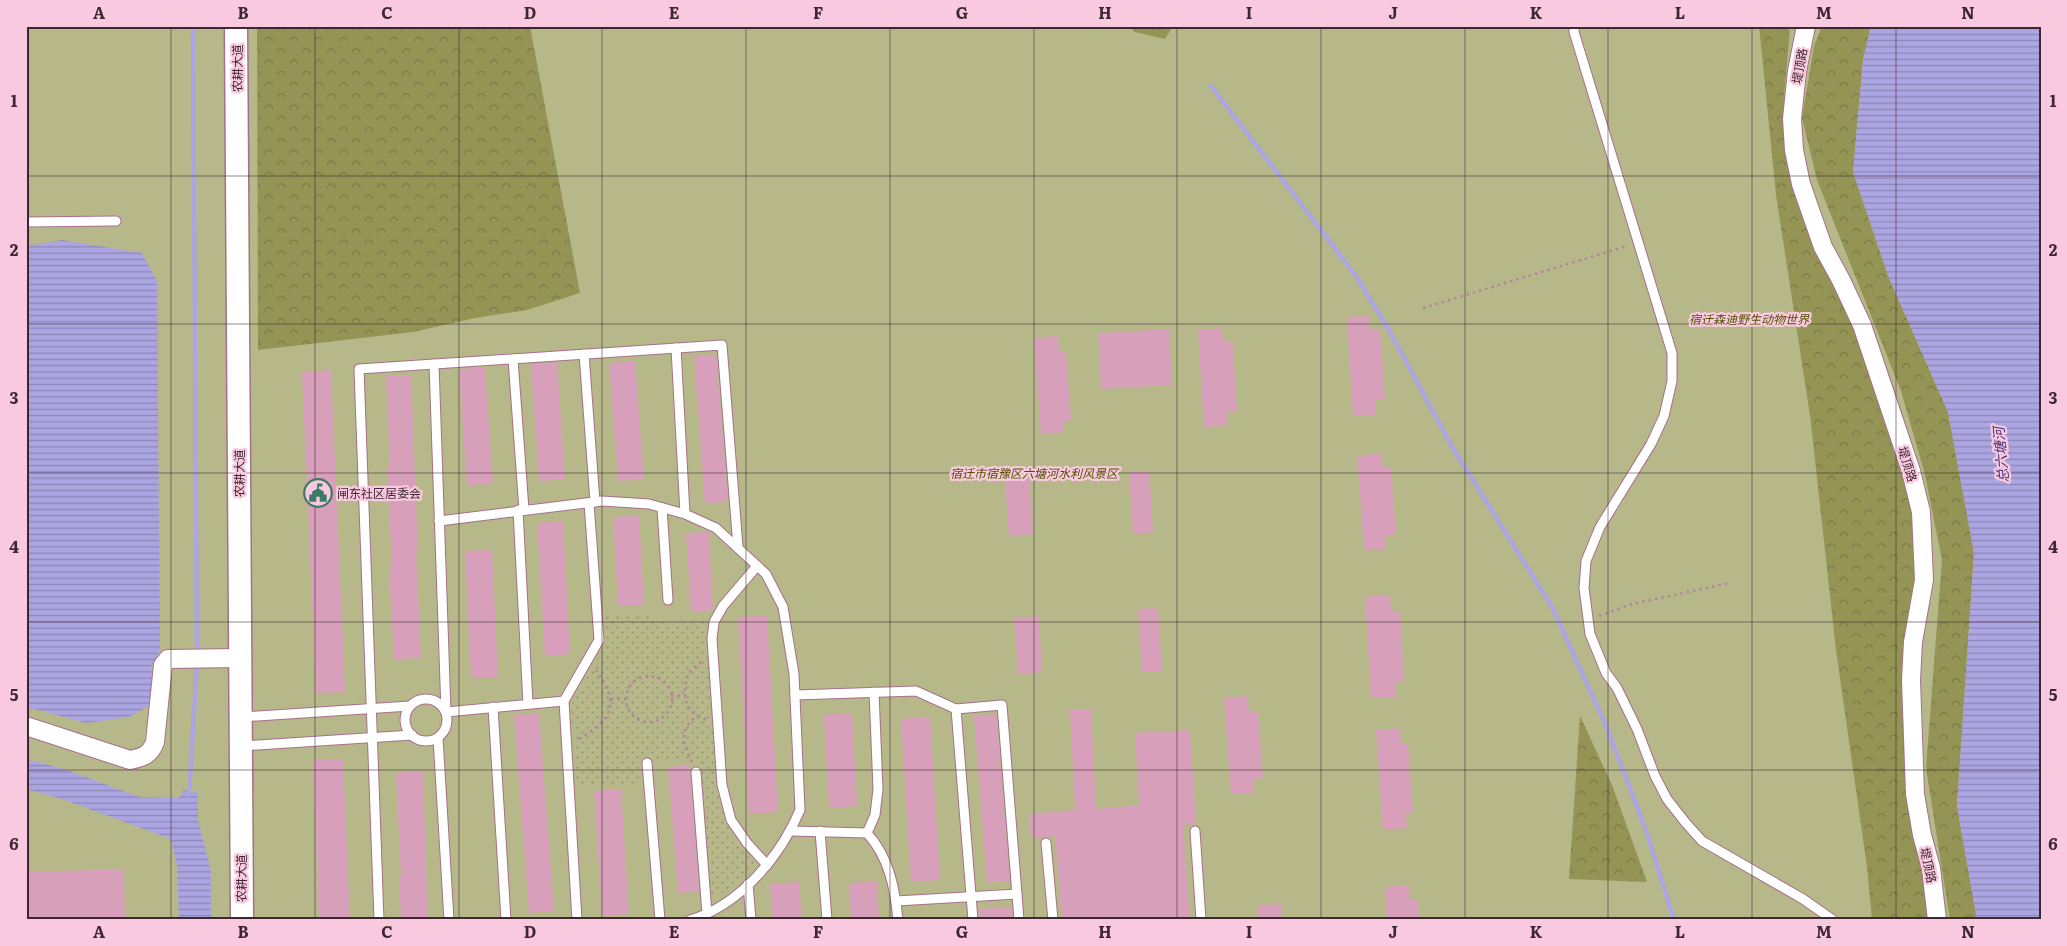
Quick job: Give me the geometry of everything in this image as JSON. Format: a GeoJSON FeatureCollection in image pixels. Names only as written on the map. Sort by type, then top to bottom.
{"type":"FeatureCollection","features":[{"type":"Feature","properties":{"kind":"street","name":"农耕大道"},"geometry":{"type":"LineString","coordinates":[[236,26],[242,920]]}},
{"type":"Feature","properties":{"kind":"street"},"geometry":{"type":"LineString","coordinates":[[1792,26],[1802,45]]}},
{"type":"Feature","properties":{"kind":"street","name":"堤顶路"},"geometry":{"type":"LineString","coordinates":[[1806,26],[1797,71],[1792,119],[1794,150],[1801,184],[1823,247],[1862,325],[1911,471],[1921,512],[1924,580],[1913,642],[1911,680],[1916,794],[1922,835],[1931,868],[1937,920]]}},
{"type":"Feature","properties":{"kind":"street"},"geometry":{"type":"LineString","coordinates":[[26,726],[130,760],[144,757],[151,751],[155,742],[164,665],[168,660],[240,658]]}},
{"type":"Feature","properties":{"kind":"lane"},"geometry":{"type":"LineString","coordinates":[[1574,26],[1574,32],[1672,353],[1672,381],[1664,416],[1651,444],[1600,527],[1586,561],[1584,588],[1590,634],[1598,656],[1628,711],[1655,776],[1667,799],[1685,822],[1702,841],[1803,899],[1833,920]]}},
{"type":"Feature","properties":{"kind":"lane"},"geometry":{"type":"LineString","coordinates":[[26,222],[116,221]]}},
{"type":"Feature","properties":{"kind":"lane"},"geometry":{"type":"LineString","coordinates":[[379,920],[360,369],[722,345],[738,547]]}},
{"type":"Feature","properties":{"kind":"lane"},"geometry":{"type":"LineString","coordinates":[[676,348],[685,514]]}},
{"type":"Feature","properties":{"kind":"lane"},"geometry":{"type":"LineString","coordinates":[[577,920],[564,701],[599,640],[584,354]]}},
{"type":"Feature","properties":{"kind":"lane"},"geometry":{"type":"LineString","coordinates":[[513,359],[528,704]]}},
{"type":"Feature","properties":{"kind":"lane"},"geometry":{"type":"LineString","coordinates":[[241,746],[412,735],[425,741],[438,738],[447,726],[434,364]]}},
{"type":"Feature","properties":{"kind":"lane"},"geometry":{"type":"LineString","coordinates":[[439,521],[592,502],[649,504],[685,514],[716,528],[766,574],[783,607],[794,674],[800,810],[792,831],[767,865],[735,896],[707,914],[690,920]]}},
{"type":"Feature","properties":{"kind":"lane"},"geometry":{"type":"LineString","coordinates":[[662,508],[668,600]]}},
{"type":"Feature","properties":{"kind":"lane"},"geometry":{"type":"LineString","coordinates":[[757,566],[736,589],[714,622],[712,639],[722,785],[731,820],[747,843],[767,865]]}},
{"type":"Feature","properties":{"kind":"lane"},"geometry":{"type":"LineString","coordinates":[[795,695],[916,691],[956,709],[1002,705],[1019,920]]}},
{"type":"Feature","properties":{"kind":"lane"},"geometry":{"type":"LineString","coordinates":[[867,833],[875,815],[878,789],[874,692]]}},
{"type":"Feature","properties":{"kind":"lane"},"geometry":{"type":"LineString","coordinates":[[412,735],[405,718],[410,706],[416,701],[430,699],[442,706],[446,712]]}},
{"type":"Feature","properties":{"kind":"lane"},"geometry":{"type":"LineString","coordinates":[[446,712],[564,701]]}},
{"type":"Feature","properties":{"kind":"lane"},"geometry":{"type":"LineString","coordinates":[[241,717],[410,706]]}},
{"type":"Feature","properties":{"kind":"lane"},"geometry":{"type":"LineString","coordinates":[[494,707],[506,920]]}},
{"type":"Feature","properties":{"kind":"lane"},"geometry":{"type":"LineString","coordinates":[[956,709],[974,920]]}},
{"type":"Feature","properties":{"kind":"lane"},"geometry":{"type":"LineString","coordinates":[[438,738],[449,920]]}},
{"type":"Feature","properties":{"kind":"lane"},"geometry":{"type":"LineString","coordinates":[[647,763],[660,920]]}},
{"type":"Feature","properties":{"kind":"lane"},"geometry":{"type":"LineString","coordinates":[[696,772],[707,914]]}},
{"type":"Feature","properties":{"kind":"lane"},"geometry":{"type":"LineString","coordinates":[[792,831],[867,833],[884,855],[896,901],[898,920]]}},
{"type":"Feature","properties":{"kind":"lane"},"geometry":{"type":"LineString","coordinates":[[820,831],[828,920]]}},
{"type":"Feature","properties":{"kind":"lane"},"geometry":{"type":"LineString","coordinates":[[1195,831],[1201,920]]}},
{"type":"Feature","properties":{"kind":"lane"},"geometry":{"type":"LineString","coordinates":[[1046,843],[1052,920]]}},
{"type":"Feature","properties":{"kind":"lane"},"geometry":{"type":"LineString","coordinates":[[748,884],[751,920]]}},
{"type":"Feature","properties":{"kind":"lane"},"geometry":{"type":"LineString","coordinates":[[896,901],[1017,894]]}},
{"type":"Feature","properties":{"kind":"path"},"geometry":{"type":"LineString","coordinates":[[1423,308],[1638,243]]}},
{"type":"Feature","properties":{"kind":"path"},"geometry":{"type":"LineString","coordinates":[[1588,619],[1632,604],[1730,583]]}},
{"type":"Feature","properties":{"kind":"path"},"geometry":{"type":"LineString","coordinates":[[713,654],[688,673],[685,695],[690,710],[718,725]]}},
{"type":"Feature","properties":{"kind":"path"},"geometry":{"type":"LineString","coordinates":[[567,745],[589,733],[606,717],[611,699],[602,679],[588,659]]}},
{"type":"Feature","properties":{"kind":"path"},"geometry":{"type":"LineString","coordinates":[[647,675],[662,680],[668,685],[671,696],[670,708],[666,715],[653,722],[638,720],[628,710],[626,699],[628,688],[633,682],[647,675]]}},
{"type":"Feature","properties":{"kind":"path"},"geometry":{"type":"LineString","coordinates":[[671,696],[685,695]]}},
{"type":"Feature","properties":{"kind":"path"},"geometry":{"type":"LineString","coordinates":[[611,699],[626,699]]}},
{"type":"Feature","properties":{"kind":"path"},"geometry":{"type":"LineString","coordinates":[[696,772],[683,737],[686,726],[697,715]]}},
{"type":"Feature","properties":{"kind":"green space","name":"宿迁市宿豫区六塘河水利风景区"},"geometry":{"type":"Polygon","coordinates":[[[26,26],[2041,26],[2041,920],[26,920],[26,26]]]}},
{"type":"Feature","properties":{"kind":"green space"},"geometry":{"type":"Polygon","coordinates":[[[257,26],[530,26],[580,293],[527,310],[475,318],[413,332],[258,350],[257,26]]]}},
{"type":"Feature","properties":{"kind":"green space"},"geometry":{"type":"Polygon","coordinates":[[[1129,26],[1173,26],[1165,39],[1135,32],[1129,26]]]}},
{"type":"Feature","properties":{"kind":"green space"},"geometry":{"type":"Polygon","coordinates":[[[1759,26],[1777,26],[1790,30],[1784,96],[1788,153],[1804,224],[1860,342],[1912,502],[1916,553],[1914,588],[1903,667],[1905,744],[1930,920],[1872,920],[1867,867],[1836,650],[1810,415],[1776,195],[1759,26]]]}},
{"type":"Feature","properties":{"kind":"green space"},"geometry":{"type":"Polygon","coordinates":[[[1822,26],[1871,26],[1863,60],[1853,172],[1889,278],[1948,412],[1974,553],[1957,806],[1977,920],[1950,920],[1926,768],[1942,560],[1925,475],[1901,391],[1817,180],[1802,118],[1814,46],[1822,26]]]}},
{"type":"Feature","properties":{"kind":"green space"},"geometry":{"type":"Polygon","coordinates":[[[652,613],[653,620],[668,620],[670,624],[706,621],[716,779],[720,805],[735,840],[754,862],[736,884],[711,898],[700,763],[691,759],[639,763],[639,783],[577,786],[571,705],[605,645],[603,615],[652,613]]]}},
{"type":"Feature","properties":{"kind":"green space"},"geometry":{"type":"Polygon","coordinates":[[[1580,716],[1612,785],[1647,882],[1569,879],[1580,716]]]}},
{"type":"Feature","properties":{"kind":"water","name":"总六塘河"},"geometry":{"type":"Polygon","coordinates":[[[1871,26],[2041,26],[2041,920],[1977,920],[1957,806],[1974,553],[1948,412],[1889,278],[1853,172],[1863,60],[1871,26]]]}},
{"type":"Feature","properties":{"kind":"water"},"geometry":{"type":"Polygon","coordinates":[[[62,240],[142,253],[157,281],[160,650],[151,667],[155,696],[147,707],[129,717],[86,723],[35,709],[26,709],[26,246],[62,240]]]}},
{"type":"Feature","properties":{"kind":"water"},"geometry":{"type":"Polygon","coordinates":[[[26,759],[64,769],[140,797],[177,798],[182,795],[183,790],[198,792],[198,820],[211,871],[211,920],[179,920],[177,866],[171,839],[62,799],[26,789],[26,759]]]}},
{"type":"Feature","properties":{"kind":"building"},"geometry":{"type":"Polygon","coordinates":[[[1369,316],[1370,330],[1380,330],[1385,399],[1375,400],[1376,415],[1353,416],[1347,317],[1369,316]]]}},
{"type":"Feature","properties":{"kind":"building"},"geometry":{"type":"Polygon","coordinates":[[[1222,328],[1223,342],[1233,342],[1237,411],[1227,412],[1228,425],[1204,427],[1198,330],[1222,328]]]}},
{"type":"Feature","properties":{"kind":"building"},"geometry":{"type":"Polygon","coordinates":[[[1169,329],[1172,385],[1101,389],[1098,333],[1169,329]]]}},
{"type":"Feature","properties":{"kind":"building"},"geometry":{"type":"Polygon","coordinates":[[[1058,336],[1059,351],[1066,351],[1071,420],[1063,421],[1064,432],[1041,434],[1034,338],[1058,336]]]}},
{"type":"Feature","properties":{"kind":"building"},"geometry":{"type":"Polygon","coordinates":[[[716,355],[728,502],[705,503],[694,356],[716,355]]]}},
{"type":"Feature","properties":{"kind":"building"},"geometry":{"type":"Polygon","coordinates":[[[635,361],[644,479],[618,481],[609,363],[635,361]]]}},
{"type":"Feature","properties":{"kind":"building"},"geometry":{"type":"Polygon","coordinates":[[[557,362],[565,479],[539,481],[531,364],[557,362]]]}},
{"type":"Feature","properties":{"kind":"building"},"geometry":{"type":"Polygon","coordinates":[[[485,367],[493,484],[467,485],[459,369],[485,367]]]}},
{"type":"Feature","properties":{"kind":"building"},"geometry":{"type":"Polygon","coordinates":[[[331,370],[345,692],[316,693],[302,372],[331,370]]]}},
{"type":"Feature","properties":{"kind":"building"},"geometry":{"type":"Polygon","coordinates":[[[411,375],[421,658],[394,659],[389,570],[392,570],[387,465],[390,465],[386,376],[411,375]]]}},
{"type":"Feature","properties":{"kind":"building"},"geometry":{"type":"Polygon","coordinates":[[[1382,454],[1383,467],[1391,467],[1396,535],[1385,535],[1386,549],[1364,550],[1357,455],[1382,454]]]}},
{"type":"Feature","properties":{"kind":"building"},"geometry":{"type":"Polygon","coordinates":[[[1149,471],[1153,532],[1133,534],[1129,472],[1149,471]]]}},
{"type":"Feature","properties":{"kind":"building"},"geometry":{"type":"Polygon","coordinates":[[[1029,477],[1033,534],[1009,536],[1005,479],[1029,477]]]}},
{"type":"Feature","properties":{"kind":"building"},"geometry":{"type":"Polygon","coordinates":[[[639,516],[644,605],[618,606],[613,517],[639,516]]]}},
{"type":"Feature","properties":{"kind":"building"},"geometry":{"type":"Polygon","coordinates":[[[563,521],[570,654],[545,656],[537,523],[563,521]]]}},
{"type":"Feature","properties":{"kind":"building"},"geometry":{"type":"Polygon","coordinates":[[[709,532],[713,610],[691,612],[686,533],[709,532]]]}},
{"type":"Feature","properties":{"kind":"building"},"geometry":{"type":"Polygon","coordinates":[[[492,550],[498,677],[471,678],[465,551],[492,550]]]}},
{"type":"Feature","properties":{"kind":"building"},"geometry":{"type":"Polygon","coordinates":[[[1390,595],[1391,611],[1400,611],[1404,681],[1395,681],[1396,697],[1371,698],[1365,597],[1390,595]]]}},
{"type":"Feature","properties":{"kind":"building"},"geometry":{"type":"Polygon","coordinates":[[[1158,608],[1162,671],[1142,672],[1138,609],[1158,608]]]}},
{"type":"Feature","properties":{"kind":"building"},"geometry":{"type":"Polygon","coordinates":[[[767,616],[778,812],[749,814],[738,617],[767,616]]]}},
{"type":"Feature","properties":{"kind":"building"},"geometry":{"type":"Polygon","coordinates":[[[1039,616],[1042,672],[1018,674],[1014,618],[1039,616]]]}},
{"type":"Feature","properties":{"kind":"building"},"geometry":{"type":"Polygon","coordinates":[[[1248,696],[1249,712],[1258,712],[1263,778],[1253,779],[1254,793],[1231,794],[1224,698],[1248,696]]]}},
{"type":"Feature","properties":{"kind":"building"},"geometry":{"type":"Polygon","coordinates":[[[1091,709],[1096,809],[1139,805],[1135,733],[1190,730],[1196,824],[1183,825],[1190,920],[1062,920],[1055,836],[1031,838],[1029,814],[1075,810],[1070,710],[1091,709]]]}},
{"type":"Feature","properties":{"kind":"building"},"geometry":{"type":"Polygon","coordinates":[[[539,713],[554,911],[529,913],[514,715],[539,713]]]}},
{"type":"Feature","properties":{"kind":"building"},"geometry":{"type":"Polygon","coordinates":[[[852,713],[857,806],[829,808],[824,715],[852,713]]]}},
{"type":"Feature","properties":{"kind":"building"},"geometry":{"type":"Polygon","coordinates":[[[996,714],[1010,881],[987,883],[974,716],[996,714]]]}},
{"type":"Feature","properties":{"kind":"building"},"geometry":{"type":"Polygon","coordinates":[[[930,717],[940,880],[911,882],[901,719],[930,717]]]}},
{"type":"Feature","properties":{"kind":"building"},"geometry":{"type":"Polygon","coordinates":[[[1400,728],[1401,744],[1408,744],[1413,813],[1406,814],[1407,828],[1383,830],[1376,730],[1400,728]]]}},
{"type":"Feature","properties":{"kind":"building"},"geometry":{"type":"Polygon","coordinates":[[[343,759],[350,920],[319,920],[313,760],[343,759]]]}},
{"type":"Feature","properties":{"kind":"building"},"geometry":{"type":"Polygon","coordinates":[[[690,765],[699,891],[678,893],[668,767],[690,765]]]}},
{"type":"Feature","properties":{"kind":"building"},"geometry":{"type":"Polygon","coordinates":[[[423,771],[428,920],[401,920],[399,875],[401,875],[396,773],[423,771]]]}},
{"type":"Feature","properties":{"kind":"building"},"geometry":{"type":"Polygon","coordinates":[[[621,789],[629,914],[602,916],[594,791],[621,789]]]}},
{"type":"Feature","properties":{"kind":"building"},"geometry":{"type":"Polygon","coordinates":[[[124,869],[125,920],[26,920],[26,872],[124,869]]]}},
{"type":"Feature","properties":{"kind":"building"},"geometry":{"type":"Polygon","coordinates":[[[877,881],[879,920],[851,920],[849,883],[877,881]]]}},
{"type":"Feature","properties":{"kind":"building"},"geometry":{"type":"Polygon","coordinates":[[[799,882],[802,920],[773,920],[770,884],[799,882]]]}},
{"type":"Feature","properties":{"kind":"building"},"geometry":{"type":"Polygon","coordinates":[[[1409,885],[1410,900],[1418,900],[1419,920],[1387,920],[1385,887],[1409,885]]]}},
{"type":"Feature","properties":{"kind":"building"},"geometry":{"type":"Polygon","coordinates":[[[1281,904],[1282,920],[1258,920],[1257,905],[1281,904]]]}},
{"type":"Feature","properties":{"kind":"building"},"geometry":{"type":"Polygon","coordinates":[[[1012,907],[1013,920],[979,920],[978,909],[1012,907]]]}},
{"type":"Feature","properties":{"kind":"waterway"},"geometry":{"type":"LineString","coordinates":[[193,26],[197,656]]}},
{"type":"Feature","properties":{"kind":"waterway"},"geometry":{"type":"LineString","coordinates":[[1211,86],[1356,276],[1389,330],[1451,445],[1552,607],[1607,728],[1647,833],[1674,920]]}},
{"type":"Feature","properties":{"kind":"waterway"},"geometry":{"type":"LineString","coordinates":[[189,795],[197,663]]}},
{"type":"Feature","properties":{"kind":"place","name":"闸东社区居委会"},"geometry":{"type":"Point","coordinates":[318,493]}},
{"type":"Feature","properties":{"kind":"park label","name":"宿迁森迪野生动物世界"},"geometry":{"type":"Point","coordinates":[1749,319]}}]}
